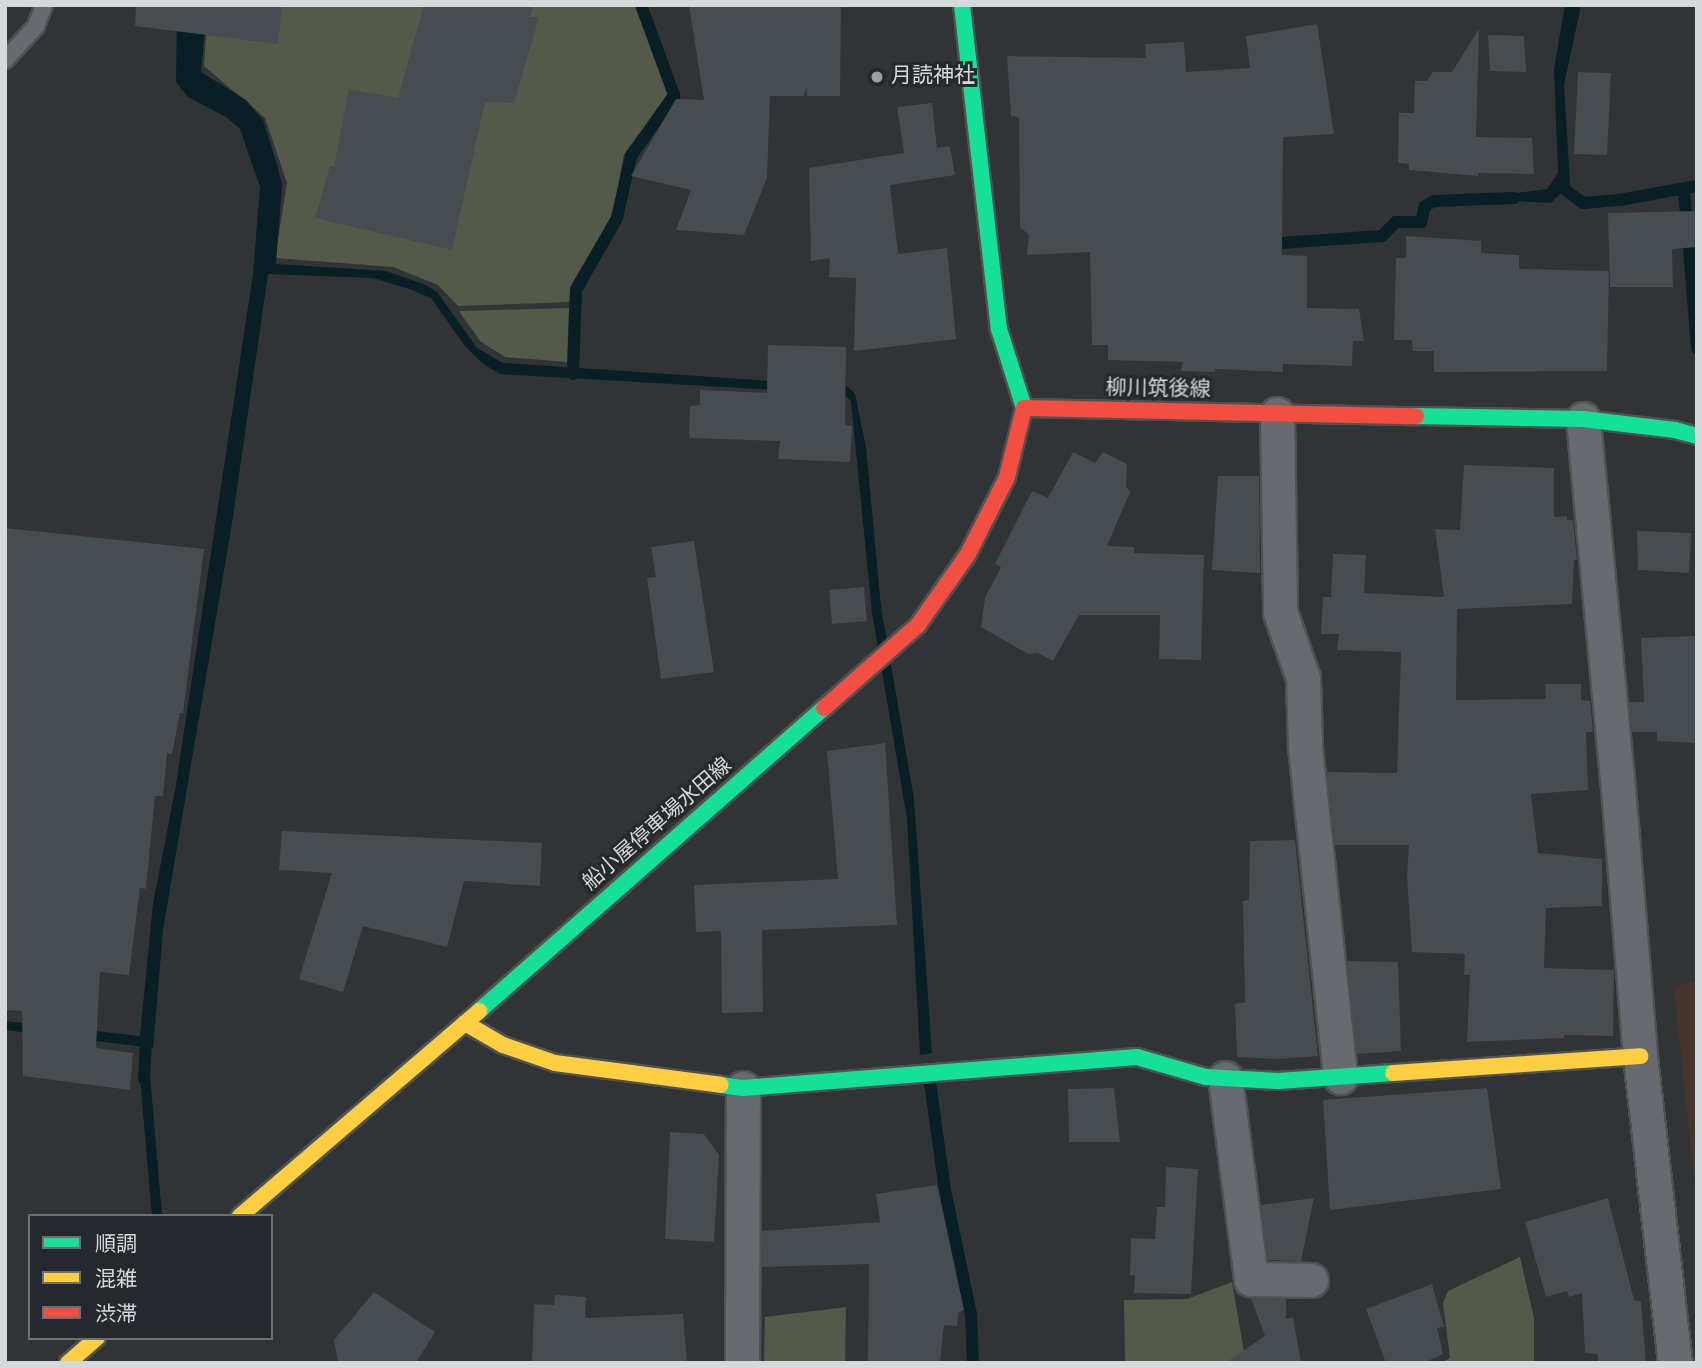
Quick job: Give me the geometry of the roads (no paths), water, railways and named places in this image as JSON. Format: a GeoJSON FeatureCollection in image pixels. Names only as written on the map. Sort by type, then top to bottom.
{"type":"FeatureCollection","features":[{"type":"Feature","properties":{"kind":"main road"},"geometry":{"type":"LineString","coordinates":[[962,5],[999,329],[1024,408]]}},
{"type":"Feature","properties":{"kind":"main road","name":"柳川筑後線"},"geometry":{"type":"LineString","coordinates":[[1024,408],[1583,419],[1675,430],[1697,436]]}},
{"type":"Feature","properties":{"kind":"main road","name":"船小屋停車場水田線"},"geometry":{"type":"LineString","coordinates":[[242,1214],[465,1023],[918,625],[968,554],[1007,477],[1024,408]]}},
{"type":"Feature","properties":{"kind":"main road"},"geometry":{"type":"LineString","coordinates":[[465,1023],[503,1045],[555,1063],[743,1087],[1137,1057],[1203,1076],[1278,1080],[1640,1056]]}},
{"type":"Feature","properties":{"kind":"main road"},"geometry":{"type":"LineString","coordinates":[[68,1363],[95,1340]]}},
{"type":"Feature","properties":{"kind":"street"},"geometry":{"type":"LineString","coordinates":[[1277,414],[1280,611],[1303,678],[1305,747],[1340,1077]]}},
{"type":"Feature","properties":{"kind":"street"},"geometry":{"type":"LineString","coordinates":[[1583,419],[1640,1056],[1675,1363]]}},
{"type":"Feature","properties":{"kind":"street"},"geometry":{"type":"LineString","coordinates":[[1225,1078],[1251,1279],[1311,1280]]}},
{"type":"Feature","properties":{"kind":"street"},"geometry":{"type":"LineString","coordinates":[[742,1363],[743,1087]]}},
{"type":"Feature","properties":{"kind":"lane"},"geometry":{"type":"LineString","coordinates":[[5,60],[36,26],[44,5]]}},
{"type":"Feature","properties":{"kind":"water"},"geometry":{"type":"Polygon","coordinates":[[[207,5],[201,72],[246,100],[263,120],[278,168],[282,185],[276,264],[386,271],[426,285],[437,292],[477,348],[503,363],[847,386],[855,394],[866,447],[881,607],[914,799],[932,1053],[920,1055],[907,818],[872,613],[851,401],[844,394],[500,374],[482,363],[465,346],[431,298],[373,278],[268,274],[232,523],[163,930],[153,1048],[5,1030],[5,1021],[140,1036],[153,904],[176,785],[253,274],[260,187],[240,129],[226,117],[188,97],[176,82],[177,17],[207,5]]]}},
{"type":"Feature","properties":{"kind":"water"},"geometry":{"type":"Polygon","coordinates":[[[1565,5],[1581,5],[1564,85],[1570,184],[1551,203],[1499,200],[1499,195],[1547,189],[1558,173],[1554,69],[1565,5]]]}},
{"type":"Feature","properties":{"kind":"water"},"geometry":{"type":"Polygon","coordinates":[[[149,1063],[162,1214],[152,1214],[139,1066],[149,1063]]]}},
{"type":"Feature","properties":{"kind":"waterway"},"geometry":{"type":"LineString","coordinates":[[573,374],[576,290],[617,218],[631,156],[674,95],[641,5]]}},
{"type":"Feature","properties":{"kind":"waterway"},"geometry":{"type":"LineString","coordinates":[[1560,186],[1583,203],[1619,200],[1697,186]]}},
{"type":"Feature","properties":{"kind":"waterway"},"geometry":{"type":"LineString","coordinates":[[1684,189],[1697,348]]}},
{"type":"Feature","properties":{"kind":"waterway"},"geometry":{"type":"LineString","coordinates":[[1268,244],[1382,236],[1396,222],[1421,222],[1425,206],[1434,201],[1514,198]]}},
{"type":"Feature","properties":{"kind":"waterway"},"geometry":{"type":"LineString","coordinates":[[144,1079],[146,1043]]}},
{"type":"Feature","properties":{"kind":"waterway"},"geometry":{"type":"LineString","coordinates":[[929,1076],[945,1190],[971,1314],[973,1363]]}},
{"type":"Feature","properties":{"kind":"place","name":"月読神社"},"geometry":{"type":"Point","coordinates":[877,77]}}]}
